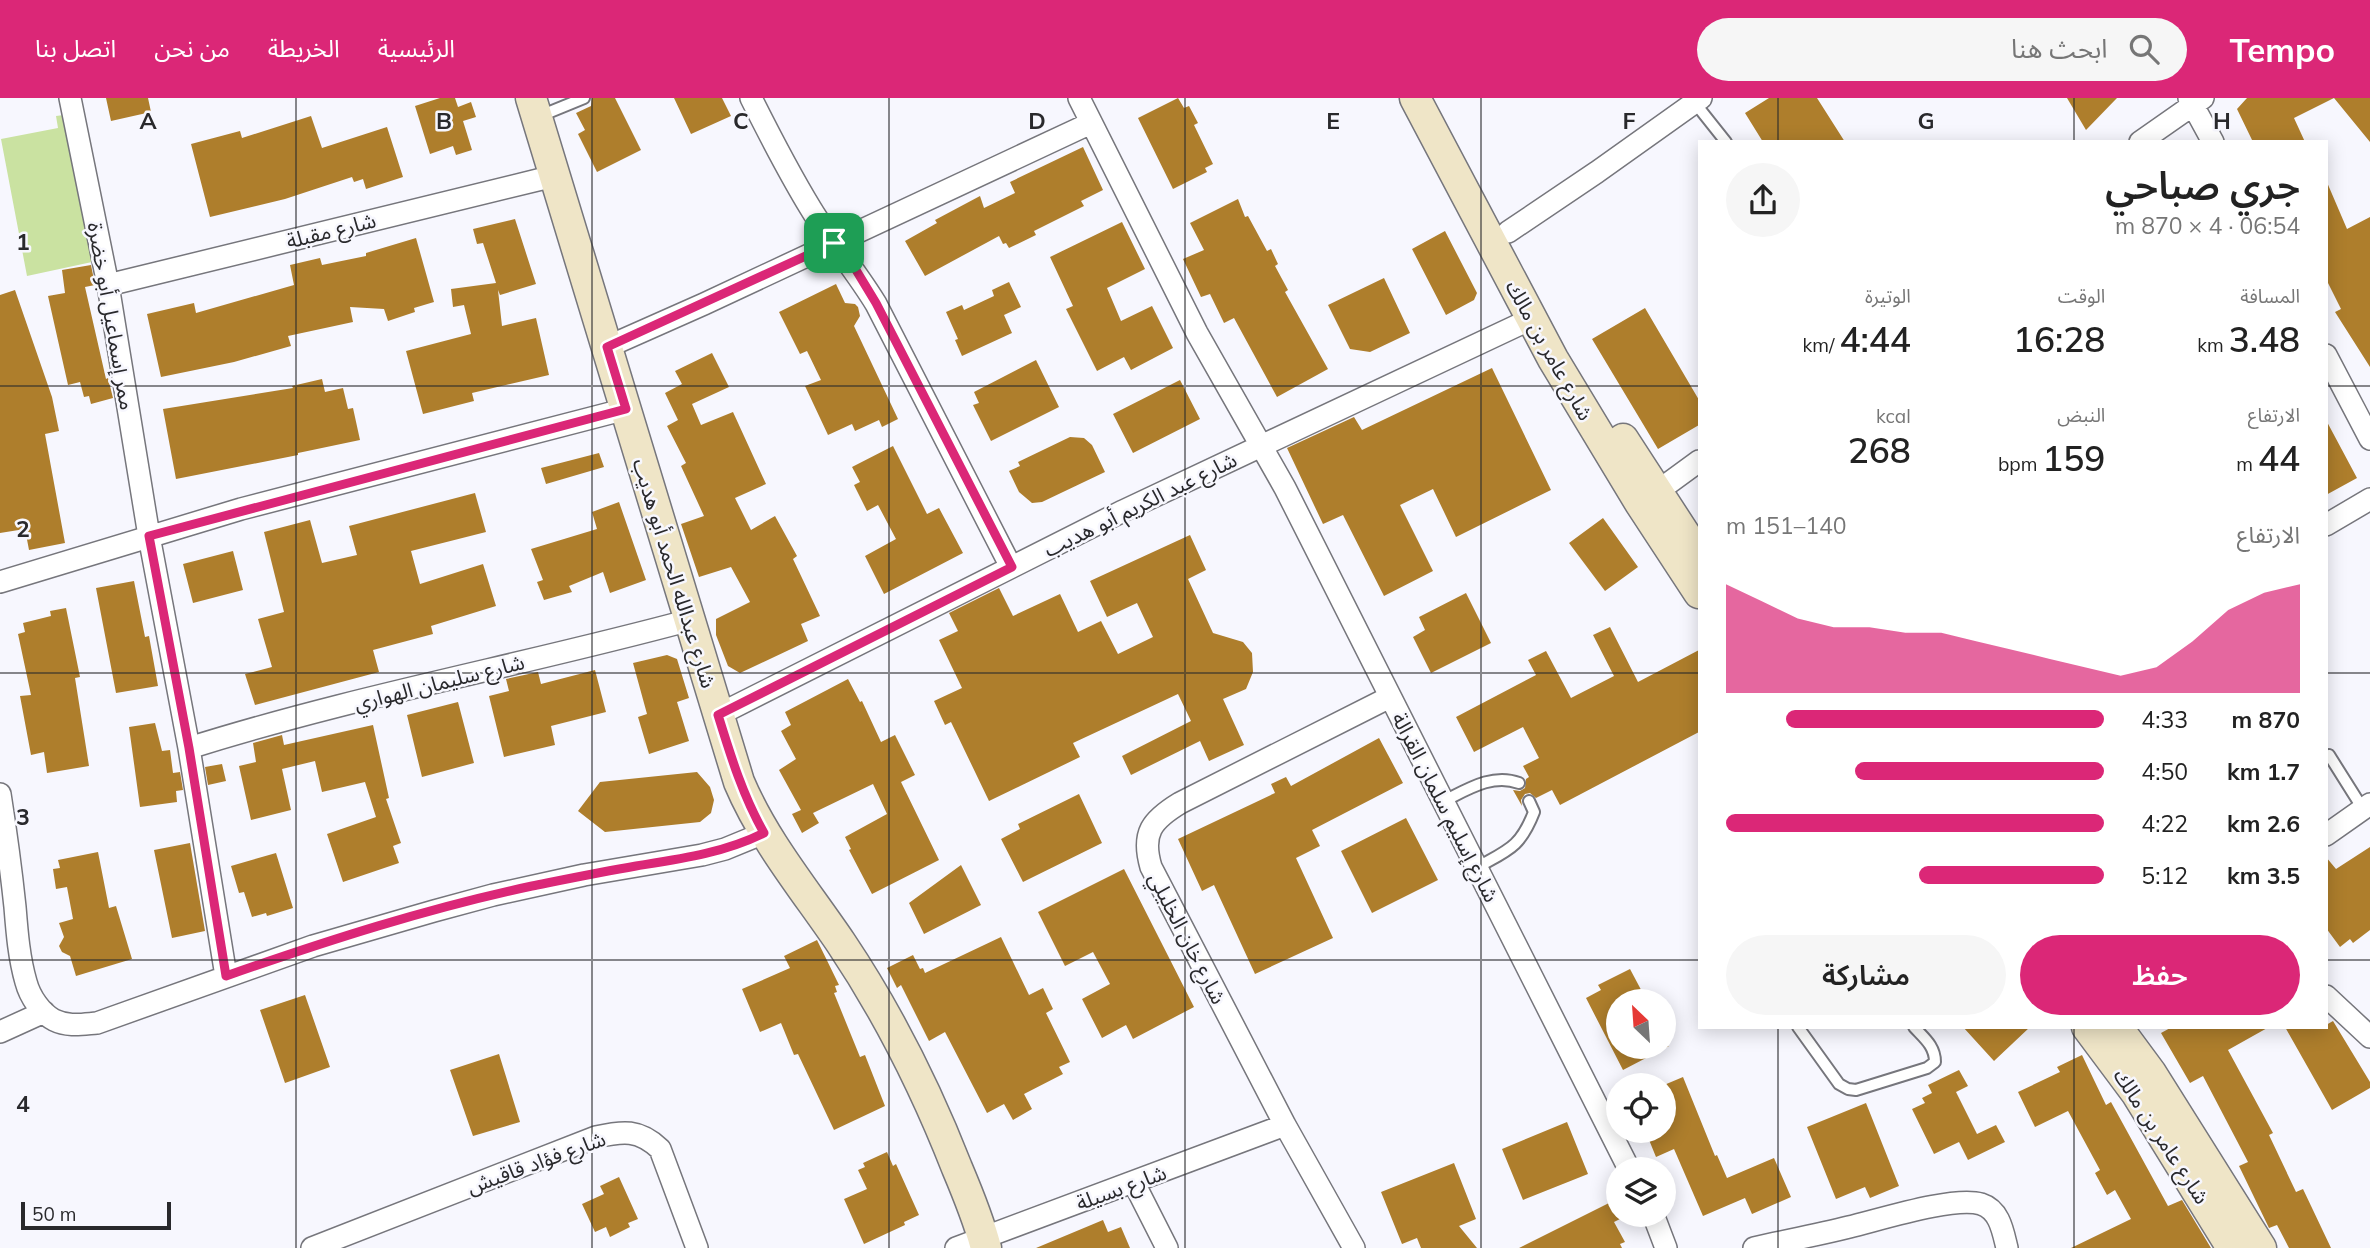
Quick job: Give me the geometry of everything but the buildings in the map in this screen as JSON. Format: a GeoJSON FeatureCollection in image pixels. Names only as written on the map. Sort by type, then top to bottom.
{"type":"FeatureCollection","features":[{"type":"Feature","properties":{"kind":"street","name":"ممر إسماعيل أبو خضرة"},"geometry":{"type":"LineString","coordinates":[[69,98],[108,285],[226,976]]}},
{"type":"Feature","properties":{"kind":"street"},"geometry":{"type":"LineString","coordinates":[[751,98],[811,209],[856,270],[876,303],[1012,567]]}},
{"type":"Feature","properties":{"kind":"street","name":"شارع عبد الكريم أبو هديب"},"geometry":{"type":"LineString","coordinates":[[1079,98],[1197,333],[1261,445]]}},
{"type":"Feature","properties":{"kind":"street","name":"شارع عامر بن مالك"},"geometry":{"type":"LineString","coordinates":[[1415,98],[1531,319],[1599,437],[1698,555]]}},
{"type":"Feature","properties":{"kind":"street","name":"شارع عامر بن مالك"},"geometry":{"type":"LineString","coordinates":[[1437,98],[1698,591]]}},
{"type":"Feature","properties":{"kind":"street"},"geometry":{"type":"LineString","coordinates":[[1508,232],[1698,100]]}},
{"type":"Feature","properties":{"kind":"street"},"geometry":{"type":"LineString","coordinates":[[2143,140],[2195,100],[2212,140]]}},
{"type":"Feature","properties":{"kind":"street","name":"شارع عبدالله الحمد أبو هديب"},"geometry":{"type":"LineString","coordinates":[[534,108],[739,782],[764,833],[842,944],[912,1065],[948,1143],[975,1245]]}},
{"type":"Feature","properties":{"kind":"street"},"geometry":{"type":"LineString","coordinates":[[607,347],[1091,123]]}},
{"type":"Feature","properties":{"kind":"street","name":"شارع مقبلة"},"geometry":{"type":"LineString","coordinates":[[108,285],[554,176]]}},
{"type":"Feature","properties":{"kind":"street","name":"شارع عبد الكريم أبو هديب"},"geometry":{"type":"LineString","coordinates":[[718,715],[1261,445],[1531,319]]}},
{"type":"Feature","properties":{"kind":"street"},"geometry":{"type":"LineString","coordinates":[[2328,359],[2370,439]]}},
{"type":"Feature","properties":{"kind":"street"},"geometry":{"type":"LineString","coordinates":[[0,582],[149,536],[626,409]]}},
{"type":"Feature","properties":{"kind":"street","name":"شارع إسليم سلمان القرالة"},"geometry":{"type":"LineString","coordinates":[[1261,445],[1623,1157]]}},
{"type":"Feature","properties":{"kind":"street"},"geometry":{"type":"LineString","coordinates":[[1649,498],[1698,462]]}},
{"type":"Feature","properties":{"kind":"street"},"geometry":{"type":"LineString","coordinates":[[2328,524],[2370,499]]}},
{"type":"Feature","properties":{"kind":"street","name":"شارع سليمان الهواري"},"geometry":{"type":"LineString","coordinates":[[189,748],[250,729],[690,620]]}},
{"type":"Feature","properties":{"kind":"street","name":"شارع خان الخليلي"},"geometry":{"type":"LineString","coordinates":[[1354,1248],[1285,1125],[1151,867],[1147,840],[1151,827],[1163,814],[1180,803],[1390,697]]}},
{"type":"Feature","properties":{"kind":"street"},"geometry":{"type":"LineString","coordinates":[[0,794],[26,984],[33,1000],[44,1012],[56,1021],[74,1026],[97,1023],[313,946],[493,895],[584,875],[702,855],[736,846],[764,833]]}},
{"type":"Feature","properties":{"kind":"street"},"geometry":{"type":"LineString","coordinates":[[2328,834],[2367,806]]}},
{"type":"Feature","properties":{"kind":"street"},"geometry":{"type":"LineString","coordinates":[[2328,998],[2370,1037]]}},
{"type":"Feature","properties":{"kind":"street"},"geometry":{"type":"LineString","coordinates":[[0,1032],[44,1012]]}},
{"type":"Feature","properties":{"kind":"street","name":"شارع عامر بن مالك"},"geometry":{"type":"LineString","coordinates":[[2088,1029],[2137,1094],[2231,1248]]}},
{"type":"Feature","properties":{"kind":"street","name":"شارع عامر بن مالك"},"geometry":{"type":"LineString","coordinates":[[2118,1029],[2151,1073],[2261,1248]]}},
{"type":"Feature","properties":{"kind":"street","name":"شارع بسيلة"},"geometry":{"type":"LineString","coordinates":[[975,1245],[1285,1125]]}},
{"type":"Feature","properties":{"kind":"street","name":"شارع فؤاد قاقيش"},"geometry":{"type":"LineString","coordinates":[[312,1248],[596,1137],[627,1133],[649,1139],[660,1149],[697,1248]]}},
{"type":"Feature","properties":{"kind":"street"},"geometry":{"type":"LineString","coordinates":[[1134,1183],[1167,1248]]}},
{"type":"Feature","properties":{"kind":"street"},"geometry":{"type":"LineString","coordinates":[[1754,1248],[1950,1204],[1982,1204],[1994,1212],[2007,1248]]}},
{"type":"Feature","properties":{"kind":"street"},"geometry":{"type":"LineString","coordinates":[[1658,1227],[1666,1248]]}},
{"type":"Feature","properties":{"kind":"lane"},"geometry":{"type":"LineString","coordinates":[[534,108],[584,98]]}},
{"type":"Feature","properties":{"kind":"lane"},"geometry":{"type":"LineString","coordinates":[[1698,100],[1725,140]]}},
{"type":"Feature","properties":{"kind":"lane"},"geometry":{"type":"LineString","coordinates":[[2329,755],[2367,806]]}},
{"type":"Feature","properties":{"kind":"lane"},"geometry":{"type":"LineString","coordinates":[[1444,801],[1488,781],[1506,778],[1519,783]]}},
{"type":"Feature","properties":{"kind":"lane"},"geometry":{"type":"LineString","coordinates":[[1476,868],[1516,846],[1534,813],[1529,801]]}},
{"type":"Feature","properties":{"kind":"lane"},"geometry":{"type":"LineString","coordinates":[[1799,1029],[1839,1084],[1856,1090],[1927,1068],[1935,1062],[1931,1045],[1916,1029]]}},
{"type":"Feature","properties":{"kind":"green space"},"geometry":{"type":"Polygon","coordinates":[[[64,115],[92,262],[27,276],[1,139],[58,128],[56,116],[64,115]]]}},
{"type":"Feature","properties":{"kind":"route"},"geometry":{"type":"LineString","coordinates":[[834,243],[856,270],[876,303],[1012,567],[718,715],[739,782],[764,833],[746,842],[702,855],[584,875],[493,895],[313,946],[226,976],[189,748],[149,536],[241,509],[331,488],[626,409],[607,347],[834,243]]}}]}
